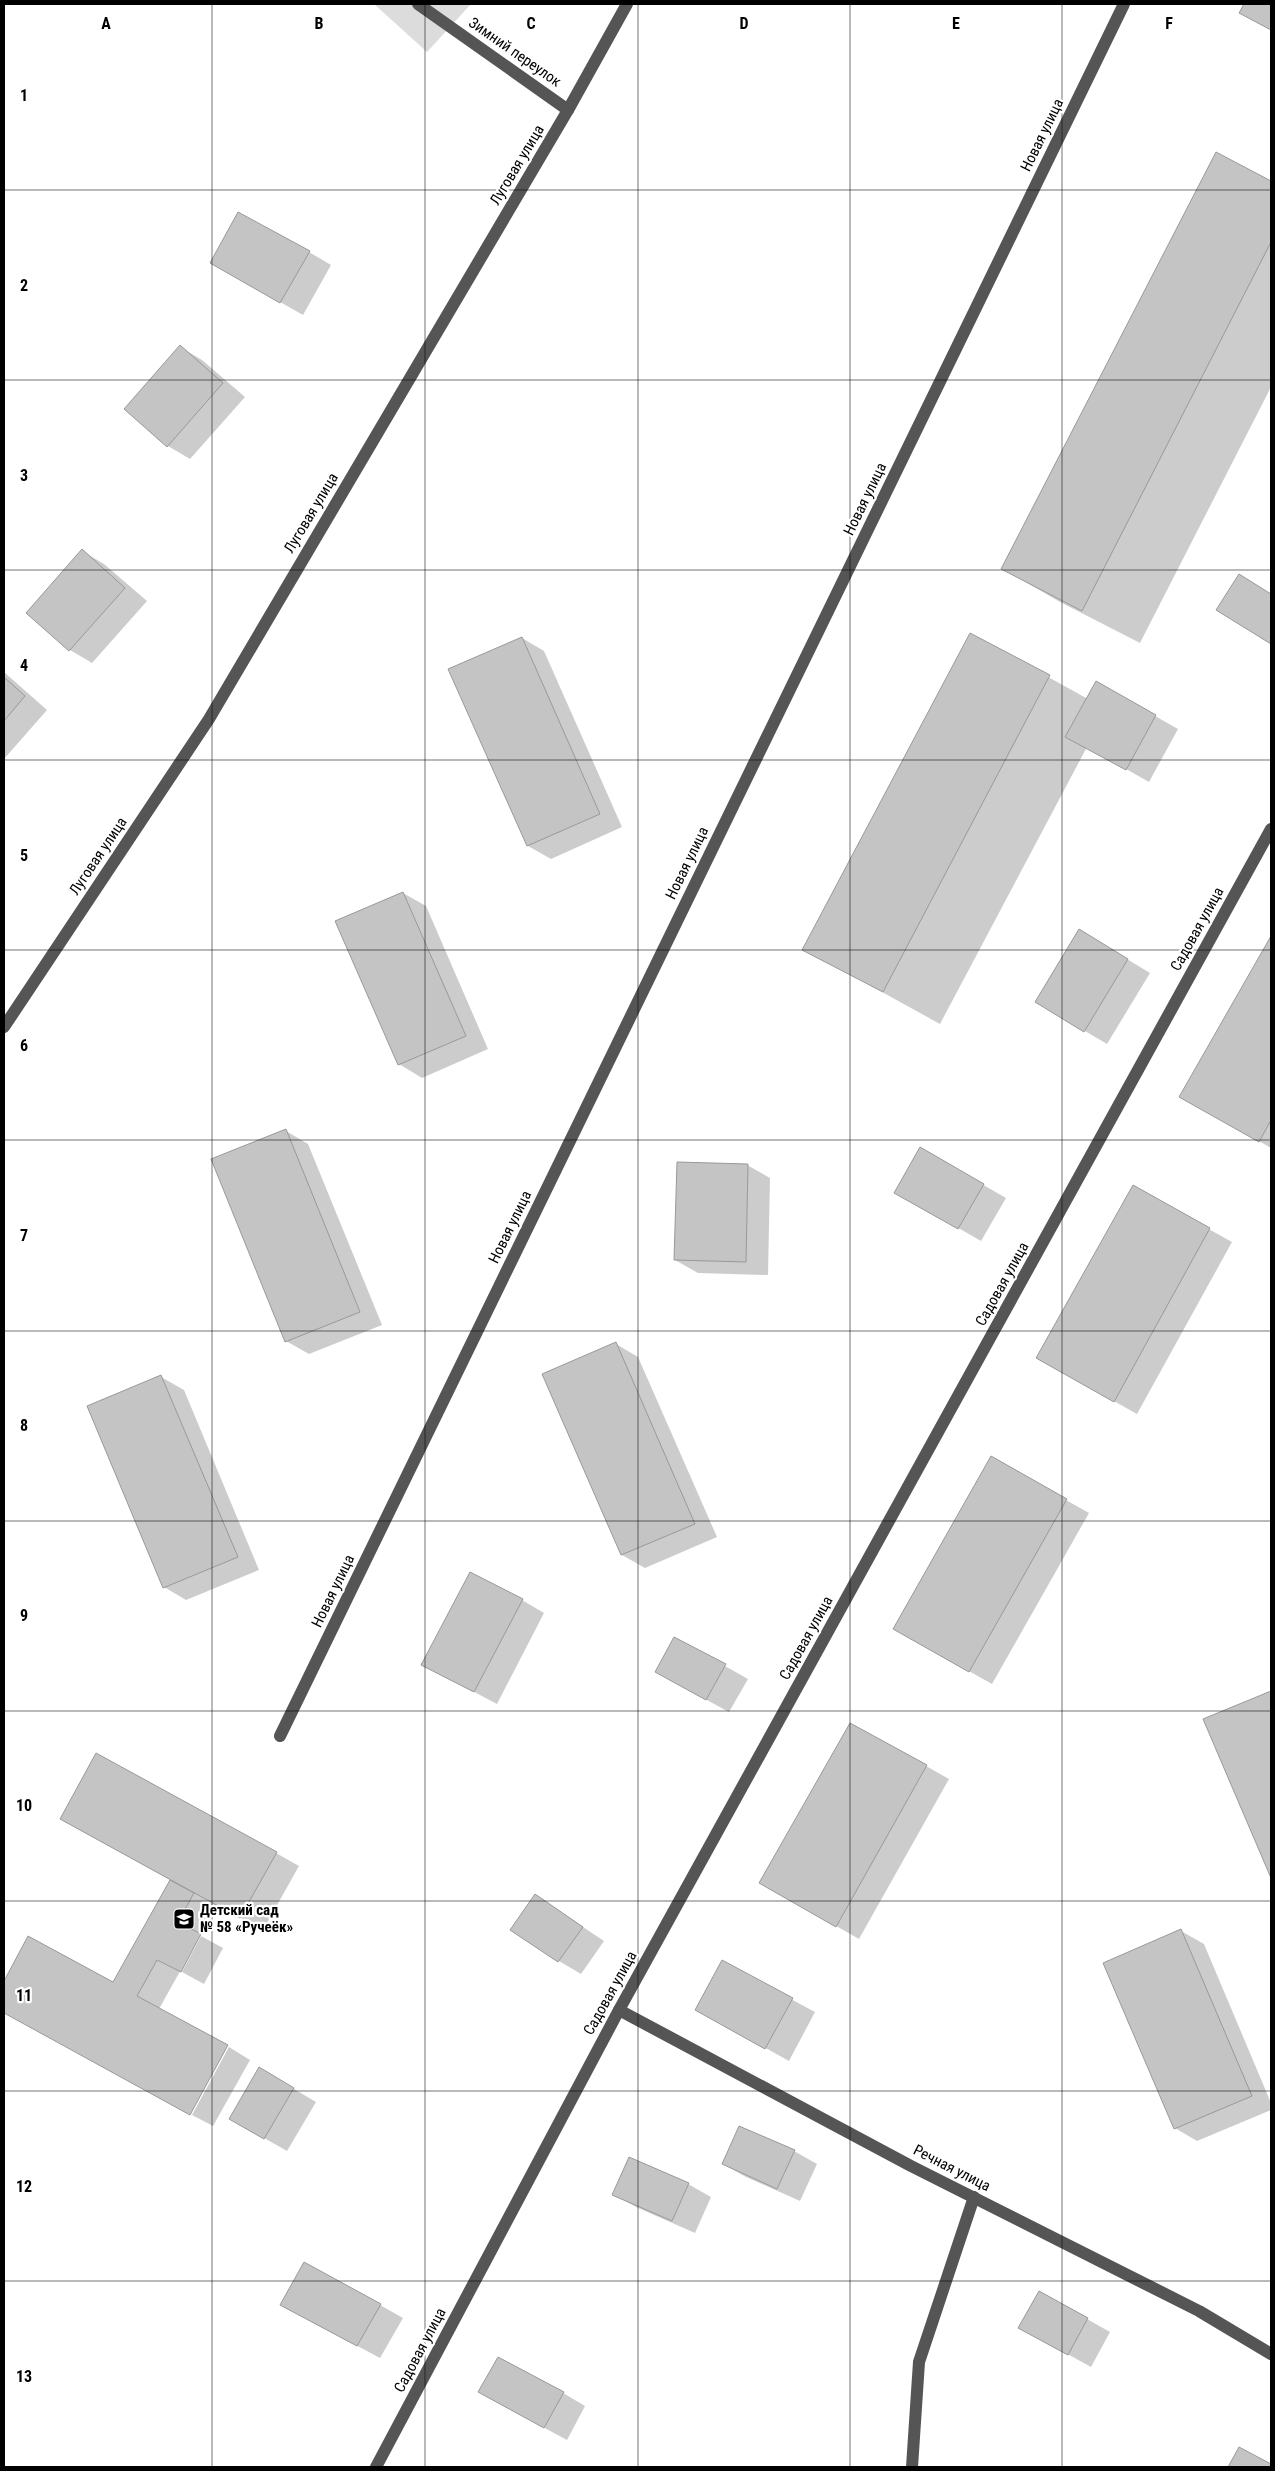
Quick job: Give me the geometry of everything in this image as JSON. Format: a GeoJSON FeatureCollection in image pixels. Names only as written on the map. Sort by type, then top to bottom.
{"type":"FeatureCollection","features":[{"type":"Feature","properties":{"kind":"street","name":"Зимний переулок"},"geometry":{"type":"LineString","coordinates":[[418,4],[568,110]]}},
{"type":"Feature","properties":{"kind":"street","name":"Луговая улица"},"geometry":{"type":"LineString","coordinates":[[4,1027],[209,719],[568,110],[627,4]]}},
{"type":"Feature","properties":{"kind":"street","name":"Новая улица"},"geometry":{"type":"LineString","coordinates":[[280,1736],[1124,4]]}},
{"type":"Feature","properties":{"kind":"street","name":"Садовая улица"},"geometry":{"type":"LineString","coordinates":[[376,2467],[619,2010],[1271,829]]}},
{"type":"Feature","properties":{"kind":"street","name":"Речная улица"},"geometry":{"type":"LineString","coordinates":[[619,2010],[974,2197],[1199,2311],[1271,2354]]}},
{"type":"Feature","properties":{"kind":"street"},"geometry":{"type":"LineString","coordinates":[[912,2467],[919,2362],[974,2197]]}},
{"type":"Feature","properties":{"kind":"shaded area"},"geometry":{"type":"Polygon","coordinates":[[[374,4],[471,4],[427,52],[374,4]]]}},
{"type":"Feature","properties":{"kind":"building"},"geometry":{"type":"Polygon","coordinates":[[[1244,4],[1271,4],[1271,30],[1239,13],[1244,4]]]}},
{"type":"Feature","properties":{"kind":"building"},"geometry":{"type":"Polygon","coordinates":[[[1216,152],[1271,181],[1271,242],[1082,611],[1001,569],[1216,152]]]}},
{"type":"Feature","properties":{"kind":"building"},"geometry":{"type":"Polygon","coordinates":[[[238,212],[310,251],[280,303],[210,263],[238,212]]]}},
{"type":"Feature","properties":{"kind":"building"},"geometry":{"type":"Polygon","coordinates":[[[180,345],[223,383],[167,447],[124,409],[180,345]]]}},
{"type":"Feature","properties":{"kind":"building"},"geometry":{"type":"Polygon","coordinates":[[[82,549],[125,588],[69,651],[26,613],[82,549]]]}},
{"type":"Feature","properties":{"kind":"building"},"geometry":{"type":"Polygon","coordinates":[[[1239,574],[1271,594],[1271,644],[1216,610],[1239,574]]]}},
{"type":"Feature","properties":{"kind":"building"},"geometry":{"type":"Polygon","coordinates":[[[970,633],[1050,675],[883,992],[802,950],[970,633]]]}},
{"type":"Feature","properties":{"kind":"building"},"geometry":{"type":"Polygon","coordinates":[[[522,637],[600,814],[527,846],[448,669],[522,637]]]}},
{"type":"Feature","properties":{"kind":"building"},"geometry":{"type":"Polygon","coordinates":[[[4,677],[25,696],[4,721],[4,677]]]}},
{"type":"Feature","properties":{"kind":"building"},"geometry":{"type":"Polygon","coordinates":[[[1096,681],[1156,715],[1126,770],[1065,737],[1096,681]]]}},
{"type":"Feature","properties":{"kind":"building"},"geometry":{"type":"Polygon","coordinates":[[[403,892],[466,1036],[398,1065],[335,921],[403,892]]]}},
{"type":"Feature","properties":{"kind":"building"},"geometry":{"type":"Polygon","coordinates":[[[1079,929],[1128,959],[1084,1032],[1035,1002],[1079,929]]]}},
{"type":"Feature","properties":{"kind":"building"},"geometry":{"type":"Polygon","coordinates":[[[1271,936],[1271,1120],[1259,1142],[1179,1097],[1271,936]]]}},
{"type":"Feature","properties":{"kind":"building"},"geometry":{"type":"Polygon","coordinates":[[[286,1129],[360,1312],[285,1342],[211,1159],[286,1129]]]}},
{"type":"Feature","properties":{"kind":"building"},"geometry":{"type":"Polygon","coordinates":[[[920,1147],[984,1184],[958,1229],[894,1193],[920,1147]]]}},
{"type":"Feature","properties":{"kind":"building"},"geometry":{"type":"Polygon","coordinates":[[[677,1162],[748,1164],[746,1262],[674,1260],[677,1162]]]}},
{"type":"Feature","properties":{"kind":"building"},"geometry":{"type":"Polygon","coordinates":[[[1133,1185],[1210,1228],[1114,1402],[1036,1358],[1133,1185]]]}},
{"type":"Feature","properties":{"kind":"building"},"geometry":{"type":"Polygon","coordinates":[[[616,1342],[695,1524],[621,1555],[542,1374],[616,1342]]]}},
{"type":"Feature","properties":{"kind":"building"},"geometry":{"type":"Polygon","coordinates":[[[161,1375],[238,1557],[163,1588],[87,1406],[161,1375]]]}},
{"type":"Feature","properties":{"kind":"building"},"geometry":{"type":"Polygon","coordinates":[[[991,1456],[1067,1499],[969,1672],[893,1629],[991,1456]]]}},
{"type":"Feature","properties":{"kind":"building"},"geometry":{"type":"Polygon","coordinates":[[[470,1572],[523,1599],[474,1692],[421,1665],[470,1572]]]}},
{"type":"Feature","properties":{"kind":"building"},"geometry":{"type":"Polygon","coordinates":[[[674,1637],[726,1664],[706,1700],[655,1672],[674,1637]]]}},
{"type":"Feature","properties":{"kind":"building"},"geometry":{"type":"Polygon","coordinates":[[[1271,1691],[1271,1878],[1203,1719],[1271,1691]]]}},
{"type":"Feature","properties":{"kind":"building"},"geometry":{"type":"Polygon","coordinates":[[[850,1723],[927,1765],[836,1927],[759,1883],[850,1723]]]}},
{"type":"Feature","properties":{"kind":"building"},"geometry":{"type":"Polygon","coordinates":[[[96,1753],[277,1852],[240,1918],[60,1819],[96,1753]]]}},
{"type":"Feature","properties":{"kind":"building"},"geometry":{"type":"Polygon","coordinates":[[[170,1880],[194,1893],[178,1922],[201,1934],[181,1972],[157,1960],[137,1996],[228,2045],[190,2115],[4,2013],[4,1981],[28,1936],[113,1982],[170,1880]]]}},
{"type":"Feature","properties":{"kind":"building"},"geometry":{"type":"Polygon","coordinates":[[[535,1894],[583,1927],[558,1962],[510,1930],[535,1894]]]}},
{"type":"Feature","properties":{"kind":"building"},"geometry":{"type":"Polygon","coordinates":[[[1181,1929],[1252,2096],[1174,2129],[1103,1963],[1181,1929]]]}},
{"type":"Feature","properties":{"kind":"building"},"geometry":{"type":"Polygon","coordinates":[[[722,1960],[793,1998],[765,2049],[695,2010],[722,1960]]]}},
{"type":"Feature","properties":{"kind":"building"},"geometry":{"type":"Polygon","coordinates":[[[259,2067],[294,2088],[264,2139],[229,2119],[259,2067]]]}},
{"type":"Feature","properties":{"kind":"building"},"geometry":{"type":"Polygon","coordinates":[[[739,2126],[795,2150],[777,2189],[722,2164],[739,2126]]]}},
{"type":"Feature","properties":{"kind":"building"},"geometry":{"type":"Polygon","coordinates":[[[629,2157],[689,2183],[672,2221],[612,2195],[629,2157]]]}},
{"type":"Feature","properties":{"kind":"building"},"geometry":{"type":"Polygon","coordinates":[[[304,2262],[381,2304],[357,2346],[280,2305],[304,2262]]]}},
{"type":"Feature","properties":{"kind":"building"},"geometry":{"type":"Polygon","coordinates":[[[1039,2291],[1088,2318],[1068,2355],[1018,2328],[1039,2291]]]}},
{"type":"Feature","properties":{"kind":"building"},"geometry":{"type":"Polygon","coordinates":[[[498,2357],[564,2392],[544,2428],[478,2392],[498,2357]]]}},
{"type":"Feature","properties":{"kind":"building"},"geometry":{"type":"Polygon","coordinates":[[[1239,2447],[1271,2464],[1271,2467],[1228,2467],[1239,2447]]]}},
{"type":"Feature","properties":{"kind":"place","name":"Детский сад № 58 «Ручеёк»"},"geometry":{"type":"Point","coordinates":[184,1919]}}]}
